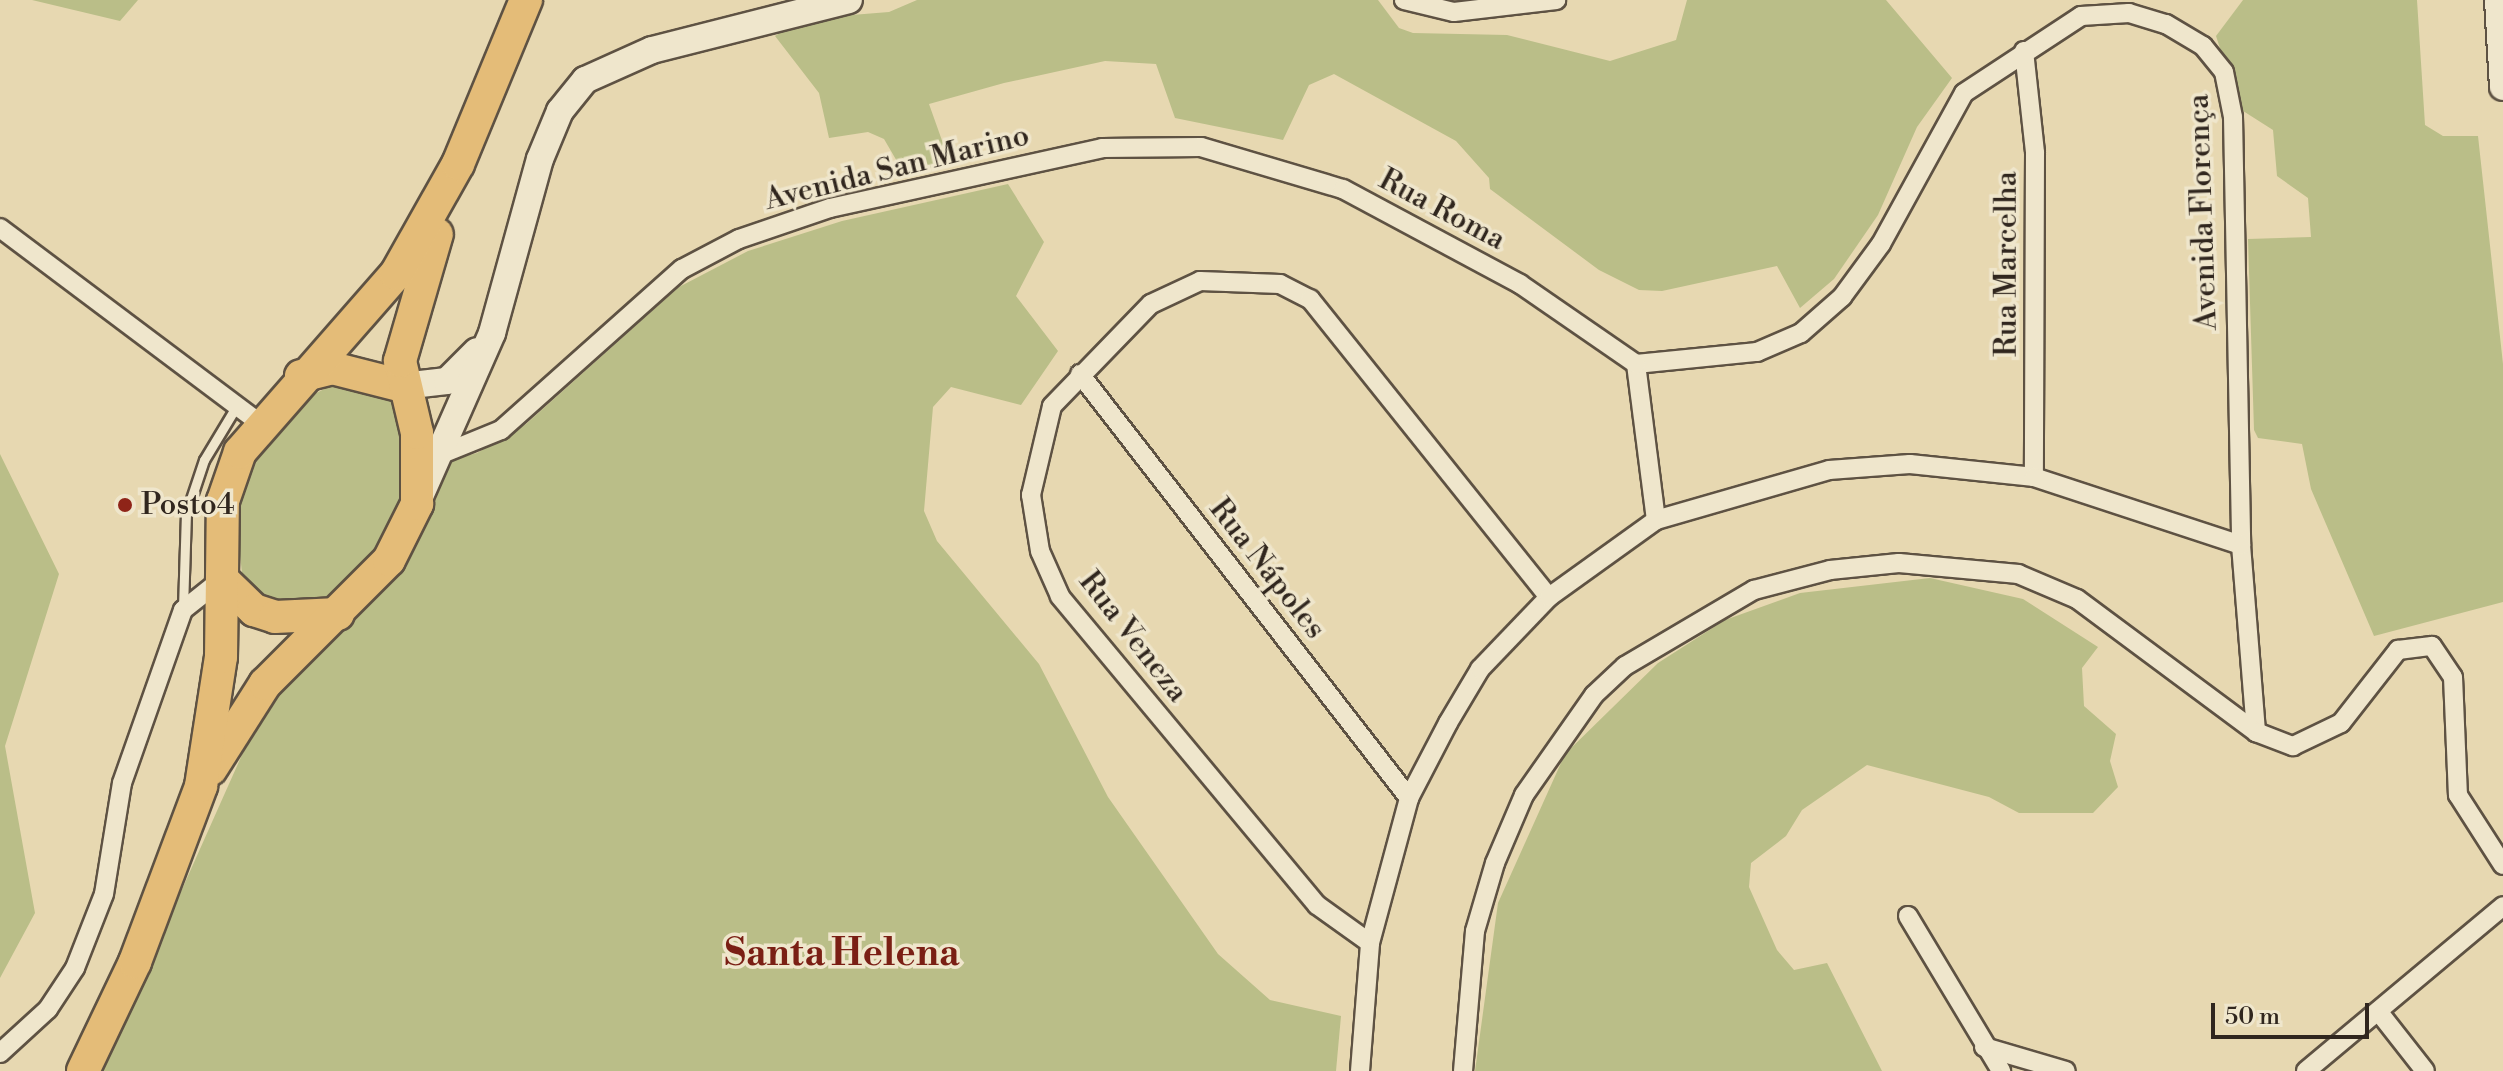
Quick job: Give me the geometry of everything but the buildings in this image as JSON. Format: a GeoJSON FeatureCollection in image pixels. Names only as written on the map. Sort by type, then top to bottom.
{"type":"FeatureCollection","features":[{"type":"Feature","properties":{"kind":"highway"},"geometry":{"type":"LineString","coordinates":[[83,1071],[135,962],[201,786],[265,684],[389,560],[417,504],[417,433],[403,386],[400,361],[410,307],[458,164],[526,0]]}},
{"type":"Feature","properties":{"kind":"highway"},"geometry":{"type":"LineString","coordinates":[[201,786],[221,657],[223,501],[247,414],[301,376],[396,274],[458,164]]}},
{"type":"Feature","properties":{"kind":"highway"},"geometry":{"type":"LineString","coordinates":[[301,376],[332,368],[403,386]]}},
{"type":"Feature","properties":{"kind":"highway"},"geometry":{"type":"LineString","coordinates":[[222,579],[254,610],[275,617],[338,614]]}},
{"type":"Feature","properties":{"kind":"main road"},"geometry":{"type":"LineString","coordinates":[[417,504],[442,454],[492,333],[540,159],[560,111],[585,80],[652,50],[849,0]]}},
{"type":"Feature","properties":{"kind":"main road"},"geometry":{"type":"LineString","coordinates":[[2498,0],[2503,87]]}},
{"type":"Feature","properties":{"kind":"main road"},"geometry":{"type":"LineString","coordinates":[[403,386],[447,381],[492,333]]}},
{"type":"Feature","properties":{"kind":"street"},"geometry":{"type":"LineString","coordinates":[[1404,0],[1454,12],[1556,0]]}},
{"type":"Feature","properties":{"kind":"street","name":"Avenida Florença"},"geometry":{"type":"LineString","coordinates":[[1636,364],[1757,352],[1801,333],[1842,297],[1881,244],[1964,93],[2081,16],[2129,13],[2203,46],[2224,72],[2233,117],[2241,545],[2256,732]]}},
{"type":"Feature","properties":{"kind":"street","name":"Rua Marcelha"},"geometry":{"type":"LineString","coordinates":[[2024,51],[2035,153],[2034,477]]}},
{"type":"Feature","properties":{"kind":"street","name":"Rua Roma"},"geometry":{"type":"LineString","coordinates":[[1201,147],[1343,189],[1424,228],[1636,364]]}},
{"type":"Feature","properties":{"kind":"street","name":"Avenida San Marino"},"geometry":{"type":"LineString","coordinates":[[442,454],[501,430],[682,269],[739,239],[830,208],[1030,161],[1102,148],[1201,147]]}},
{"type":"Feature","properties":{"kind":"street"},"geometry":{"type":"LineString","coordinates":[[0,228],[247,414]]}},
{"type":"Feature","properties":{"kind":"street","name":"Rua Veneza"},"geometry":{"type":"LineString","coordinates":[[1370,943],[1317,905],[1060,596],[1040,551],[1031,495],[1052,406],[1151,304],[1200,281],[1280,284],[1310,299],[1362,359],[1549,597]]}},
{"type":"Feature","properties":{"kind":"street"},"geometry":{"type":"LineString","coordinates":[[1636,364],[1656,520]]}},
{"type":"Feature","properties":{"kind":"street","name":"Rua Nápoles"},"geometry":{"type":"LineString","coordinates":[[1080,374],[1409,798]]}},
{"type":"Feature","properties":{"kind":"street"},"geometry":{"type":"LineString","coordinates":[[1360,1071],[1370,943],[1409,798],[1480,669],[1549,597],[1656,520],[1829,470],[1910,464],[2034,477],[2241,545]]}},
{"type":"Feature","properties":{"kind":"street"},"geometry":{"type":"LineString","coordinates":[[1463,1071],[1475,931],[1524,795],[1594,695],[1625,666],[1754,590],[1899,563],[2018,574],[2077,599],[2256,732],[2277,744],[2307,744],[2341,723],[2398,650],[2432,646],[2453,677],[2458,795],[2503,865]]}},
{"type":"Feature","properties":{"kind":"street"},"geometry":{"type":"LineString","coordinates":[[0,1053],[48,1009],[75,968],[104,894],[122,783],[183,610],[222,579]]}},
{"type":"Feature","properties":{"kind":"street"},"geometry":{"type":"LineString","coordinates":[[2306,1071],[2503,906]]}},
{"type":"Feature","properties":{"kind":"street"},"geometry":{"type":"LineString","coordinates":[[1908,916],[2001,1071]]}},
{"type":"Feature","properties":{"kind":"street"},"geometry":{"type":"LineString","coordinates":[[2378,1011],[2425,1071]]}},
{"type":"Feature","properties":{"kind":"street"},"geometry":{"type":"LineString","coordinates":[[1984,1047],[2066,1071]]}},
{"type":"Feature","properties":{"kind":"lane"},"geometry":{"type":"LineString","coordinates":[[183,610],[186,514],[204,460],[247,414]]}},
{"type":"Feature","properties":{"kind":"green space"},"geometry":{"type":"Polygon","coordinates":[[[32,0],[138,0],[120,21],[32,0]]]}},
{"type":"Feature","properties":{"kind":"green space"},"geometry":{"type":"Polygon","coordinates":[[[917,0],[1378,0],[1399,28],[1413,33],[1507,35],[1610,61],[1676,40],[1687,0],[1886,0],[1952,78],[1917,127],[1878,215],[1834,279],[1800,308],[1777,266],[1662,291],[1639,290],[1599,270],[1490,189],[1489,178],[1456,141],[1334,74],[1309,85],[1283,140],[1175,118],[1156,64],[1105,61],[1004,83],[929,104],[950,163],[905,175],[884,139],[868,132],[829,138],[819,93],[775,36],[802,19],[889,12],[917,0]]]}},
{"type":"Feature","properties":{"kind":"green space"},"geometry":{"type":"Polygon","coordinates":[[[2243,0],[2417,0],[2425,125],[2443,136],[2478,136],[2503,364],[2503,602],[2374,636],[2311,489],[2302,444],[2258,438],[2254,430],[2248,239],[2311,237],[2308,198],[2277,176],[2273,130],[2240,109],[2216,36],[2243,0]]]}},
{"type":"Feature","properties":{"kind":"green space"},"geometry":{"type":"Polygon","coordinates":[[[1008,184],[1044,242],[1016,296],[1058,351],[1021,405],[951,387],[933,407],[924,511],[937,541],[1039,664],[1108,797],[1218,954],[1270,1000],[1341,1016],[1336,1071],[101,1071],[270,692],[348,612],[437,464],[477,453],[526,424],[679,287],[748,251],[842,221],[1008,184]]]}},
{"type":"Feature","properties":{"kind":"green space"},"geometry":{"type":"Polygon","coordinates":[[[375,379],[401,408],[407,462],[396,518],[363,576],[324,611],[274,611],[242,573],[236,518],[255,459],[281,411],[336,383],[375,379]]]}},
{"type":"Feature","properties":{"kind":"green space"},"geometry":{"type":"Polygon","coordinates":[[[0,454],[59,574],[5,746],[35,913],[0,978],[0,454]]]}},
{"type":"Feature","properties":{"kind":"green space"},"geometry":{"type":"Polygon","coordinates":[[[1930,578],[2023,599],[2098,647],[2082,668],[2084,706],[2116,734],[2110,761],[2118,787],[2093,813],[2019,813],[1989,797],[1867,765],[1802,810],[1786,836],[1751,863],[1749,887],[1777,950],[1794,970],[1827,963],[1882,1071],[1475,1071],[1498,903],[1565,754],[1658,663],[1725,620],[1800,593],[1930,578]]]}},
{"type":"Feature","properties":{"kind":"place","name":"Posto4"},"geometry":{"type":"Point","coordinates":[125,505]}},
{"type":"Feature","properties":{"kind":"district","name":"Santa Helena"},"geometry":{"type":"Point","coordinates":[842,954]}}]}
